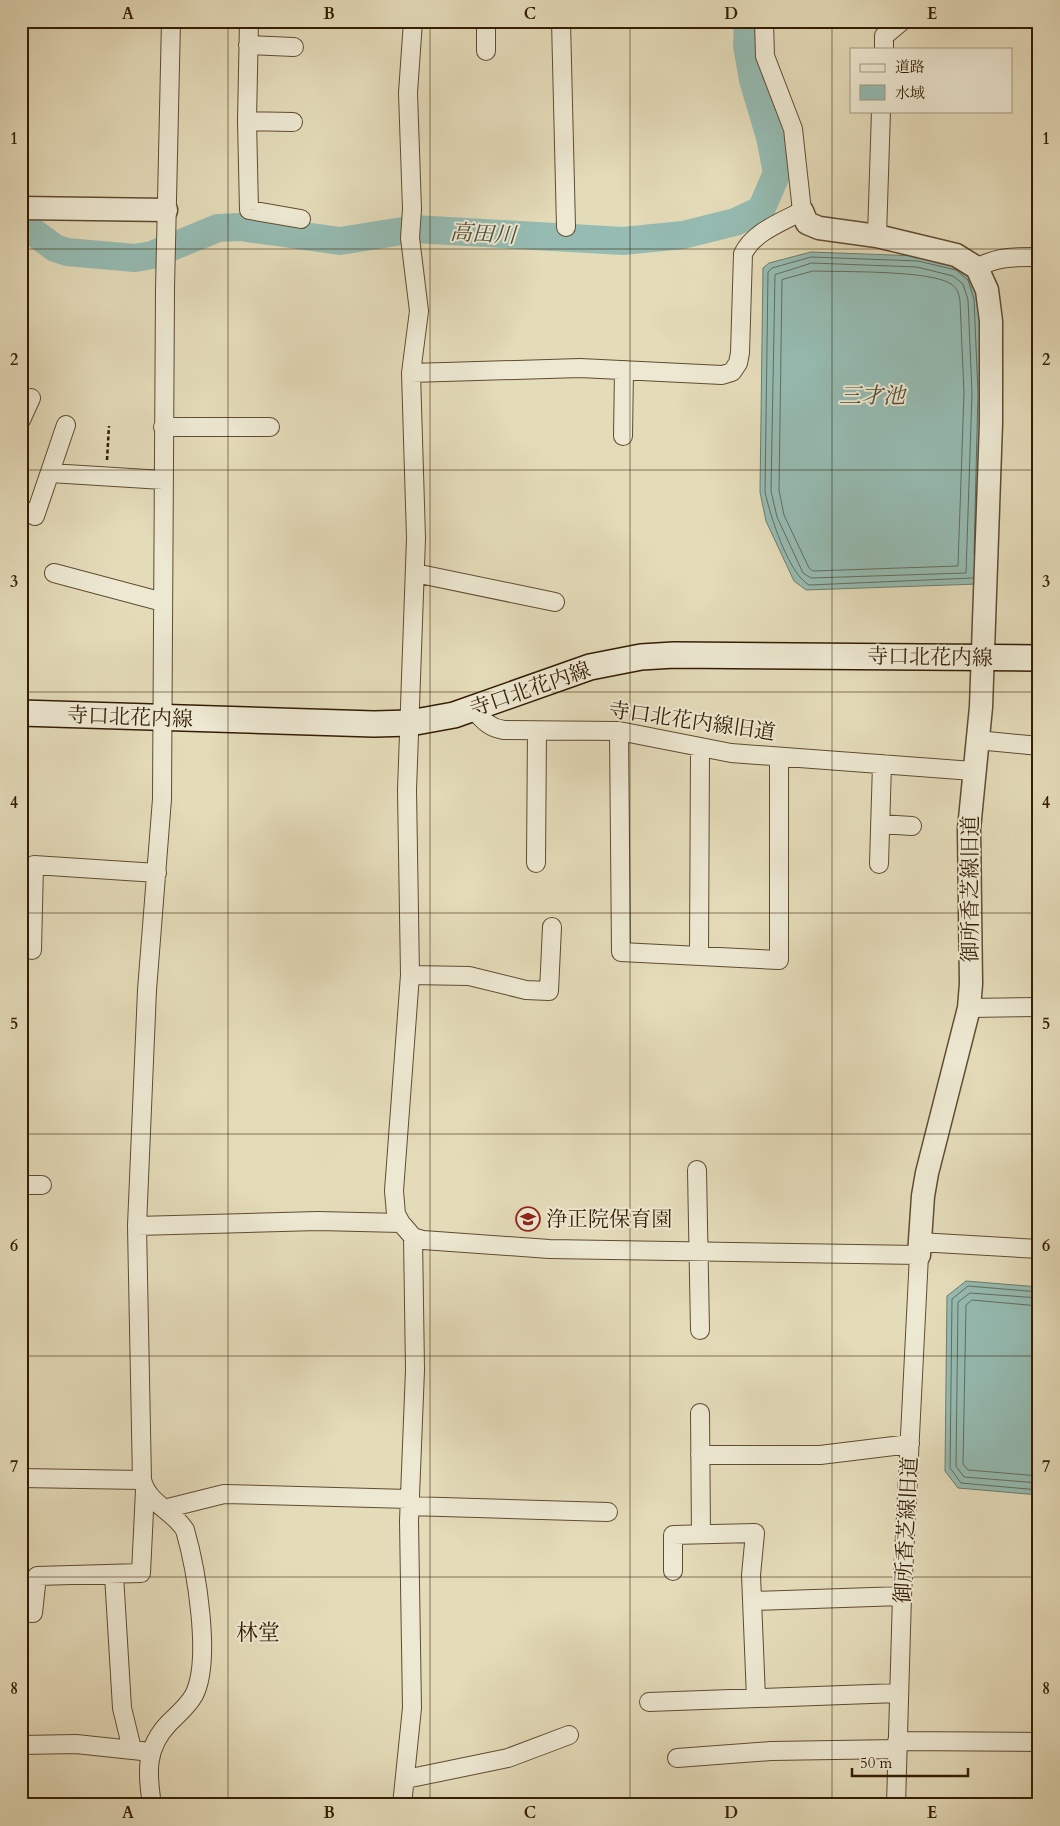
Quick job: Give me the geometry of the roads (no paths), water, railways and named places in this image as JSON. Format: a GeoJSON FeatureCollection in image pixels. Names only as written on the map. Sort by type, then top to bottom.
{"type":"FeatureCollection","features":[{"type":"Feature","properties":{"kind":"main road","name":"寺口北花内線"},"geometry":{"type":"LineString","coordinates":[[21,714],[374,724],[410,723],[434,720],[473,709],[590,667],[641,656],[674,654],[1039,658]]}},
{"type":"Feature","properties":{"kind":"street"},"geometry":{"type":"LineString","coordinates":[[21,1612],[33,1614],[38,1576],[141,1574],[143,1485],[137,1226],[147,990],[162,799],[163,427],[170,21]]}},
{"type":"Feature","properties":{"kind":"street"},"geometry":{"type":"LineString","coordinates":[[249,21],[247,121],[249,210],[301,219]]}},
{"type":"Feature","properties":{"kind":"street"},"geometry":{"type":"LineString","coordinates":[[413,21],[408,93],[412,208],[410,238],[419,311],[410,373],[416,502],[407,790],[410,976],[394,1191],[395,1209],[401,1223],[413,1237],[423,1240],[503,1247],[698,1252],[919,1248],[1039,1249]]}},
{"type":"Feature","properties":{"kind":"street"},"geometry":{"type":"LineString","coordinates":[[486,21],[486,51]]}},
{"type":"Feature","properties":{"kind":"street"},"geometry":{"type":"LineString","coordinates":[[562,21],[566,227]]}},
{"type":"Feature","properties":{"kind":"street"},"geometry":{"type":"LineString","coordinates":[[764,21],[765,56],[793,129],[802,211],[806,223],[819,228],[877,236],[956,254],[977,268],[992,260],[1009,257],[1039,257]]}},
{"type":"Feature","properties":{"kind":"street"},"geometry":{"type":"LineString","coordinates":[[884,48],[884,36],[902,21]]}},
{"type":"Feature","properties":{"kind":"street"},"geometry":{"type":"LineString","coordinates":[[248,45],[294,47]]}},
{"type":"Feature","properties":{"kind":"street"},"geometry":{"type":"LineString","coordinates":[[877,236],[882,112]]}},
{"type":"Feature","properties":{"kind":"street"},"geometry":{"type":"LineString","coordinates":[[247,121],[293,122]]}},
{"type":"Feature","properties":{"kind":"street"},"geometry":{"type":"LineString","coordinates":[[21,208],[166,210]]}},
{"type":"Feature","properties":{"kind":"street"},"geometry":{"type":"LineString","coordinates":[[410,373],[580,368],[722,374],[732,372],[738,363],[740,352],[743,254],[747,245],[756,237],[802,211]]}},
{"type":"Feature","properties":{"kind":"street","name":"御所香芝線旧道"},"geometry":{"type":"LineString","coordinates":[[896,1805],[902,1596],[923,1196],[927,1173],[970,1008],[968,829],[977,740],[982,658],[990,423],[991,321],[987,290],[977,268]]}},
{"type":"Feature","properties":{"kind":"street"},"geometry":{"type":"LineString","coordinates":[[623,436],[624,370]]}},
{"type":"Feature","properties":{"kind":"street"},"geometry":{"type":"LineString","coordinates":[[21,420],[31,398]]}},
{"type":"Feature","properties":{"kind":"street"},"geometry":{"type":"LineString","coordinates":[[21,509],[35,516],[66,425]]}},
{"type":"Feature","properties":{"kind":"street"},"geometry":{"type":"LineString","coordinates":[[163,427],[270,427]]}},
{"type":"Feature","properties":{"kind":"street"},"geometry":{"type":"LineString","coordinates":[[50,473],[163,480]]}},
{"type":"Feature","properties":{"kind":"street"},"geometry":{"type":"LineString","coordinates":[[54,572],[163,602]]}},
{"type":"Feature","properties":{"kind":"street"},"geometry":{"type":"LineString","coordinates":[[415,574],[556,602]]}},
{"type":"Feature","properties":{"kind":"street","name":"寺口北花内線旧道"},"geometry":{"type":"LineString","coordinates":[[473,709],[494,728],[537,731],[619,731],[700,748],[973,771]]}},
{"type":"Feature","properties":{"kind":"street"},"geometry":{"type":"LineString","coordinates":[[536,863],[537,731]]}},
{"type":"Feature","properties":{"kind":"street"},"geometry":{"type":"LineString","coordinates":[[619,731],[621,952],[779,960],[778,756]]}},
{"type":"Feature","properties":{"kind":"street"},"geometry":{"type":"LineString","coordinates":[[977,740],[1039,746]]}},
{"type":"Feature","properties":{"kind":"street"},"geometry":{"type":"LineString","coordinates":[[699,956],[700,748]]}},
{"type":"Feature","properties":{"kind":"street"},"geometry":{"type":"LineString","coordinates":[[878,864],[882,764]]}},
{"type":"Feature","properties":{"kind":"street"},"geometry":{"type":"LineString","coordinates":[[880,824],[912,826]]}},
{"type":"Feature","properties":{"kind":"street"},"geometry":{"type":"LineString","coordinates":[[32,950],[34,865],[157,873]]}},
{"type":"Feature","properties":{"kind":"street"},"geometry":{"type":"LineString","coordinates":[[410,976],[469,976],[526,990],[549,991],[552,927]]}},
{"type":"Feature","properties":{"kind":"street"},"geometry":{"type":"LineString","coordinates":[[970,1008],[1039,1007]]}},
{"type":"Feature","properties":{"kind":"street"},"geometry":{"type":"LineString","coordinates":[[697,1170],[700,1330]]}},
{"type":"Feature","properties":{"kind":"street"},"geometry":{"type":"LineString","coordinates":[[21,1185],[42,1185]]}},
{"type":"Feature","properties":{"kind":"street"},"geometry":{"type":"LineString","coordinates":[[137,1226],[318,1221],[401,1223]]}},
{"type":"Feature","properties":{"kind":"street"},"geometry":{"type":"LineString","coordinates":[[402,1805],[412,1708],[409,1503],[415,1370],[413,1237]]}},
{"type":"Feature","properties":{"kind":"street"},"geometry":{"type":"LineString","coordinates":[[700,1413],[701,1534]]}},
{"type":"Feature","properties":{"kind":"street"},"geometry":{"type":"LineString","coordinates":[[700,1455],[820,1455],[910,1444]]}},
{"type":"Feature","properties":{"kind":"street"},"geometry":{"type":"LineString","coordinates":[[21,1478],[143,1485]]}},
{"type":"Feature","properties":{"kind":"street"},"geometry":{"type":"LineString","coordinates":[[143,1485],[151,1499],[179,1521],[188,1543],[203,1638],[200,1680],[193,1696],[166,1726],[150,1753],[148,1767],[152,1805]]}},
{"type":"Feature","properties":{"kind":"street"},"geometry":{"type":"LineString","coordinates":[[164,1509],[224,1494],[608,1512]]}},
{"type":"Feature","properties":{"kind":"street"},"geometry":{"type":"LineString","coordinates":[[674,1571],[673,1535],[755,1533],[751,1575],[756,1698]]}},
{"type":"Feature","properties":{"kind":"street"},"geometry":{"type":"LineString","coordinates":[[114,1575],[122,1708],[132,1749]]}},
{"type":"Feature","properties":{"kind":"street"},"geometry":{"type":"LineString","coordinates":[[752,1601],[902,1596]]}},
{"type":"Feature","properties":{"kind":"street"},"geometry":{"type":"LineString","coordinates":[[649,1702],[898,1693]]}},
{"type":"Feature","properties":{"kind":"street"},"geometry":{"type":"LineString","coordinates":[[406,1779],[508,1758],[569,1735]]}},
{"type":"Feature","properties":{"kind":"street"},"geometry":{"type":"LineString","coordinates":[[677,1758],[897,1745],[1039,1742]]}},
{"type":"Feature","properties":{"kind":"street"},"geometry":{"type":"LineString","coordinates":[[21,1746],[76,1744],[132,1749],[150,1753]]}},
{"type":"Feature","properties":{"kind":"water","name":"三才池"},"geometry":{"type":"Polygon","coordinates":[[[811,252],[919,256],[958,266],[972,277],[979,298],[983,393],[978,584],[806,590],[794,581],[766,521],[760,492],[763,268],[769,263],[811,252]]]}},
{"type":"Feature","properties":{"kind":"water"},"geometry":{"type":"Polygon","coordinates":[[[966,1281],[1039,1287],[1039,1495],[958,1488],[945,1471],[947,1296],[966,1281]]]}},
{"type":"Feature","properties":{"kind":"waterway","name":"高田川"},"geometry":{"type":"LineString","coordinates":[[21,223],[55,248],[67,252],[135,258],[152,255],[218,228],[240,227],[340,241],[415,229],[623,241],[683,235],[735,222],[761,210],[777,173],[770,137],[753,80],[747,45],[748,21]]}},
{"type":"Feature","properties":{"kind":"place","name":"浄正院保育園"},"geometry":{"type":"Point","coordinates":[528,1219]}},
{"type":"Feature","properties":{"kind":"district","name":"林堂"},"geometry":{"type":"Point","coordinates":[258,1632]}}]}
